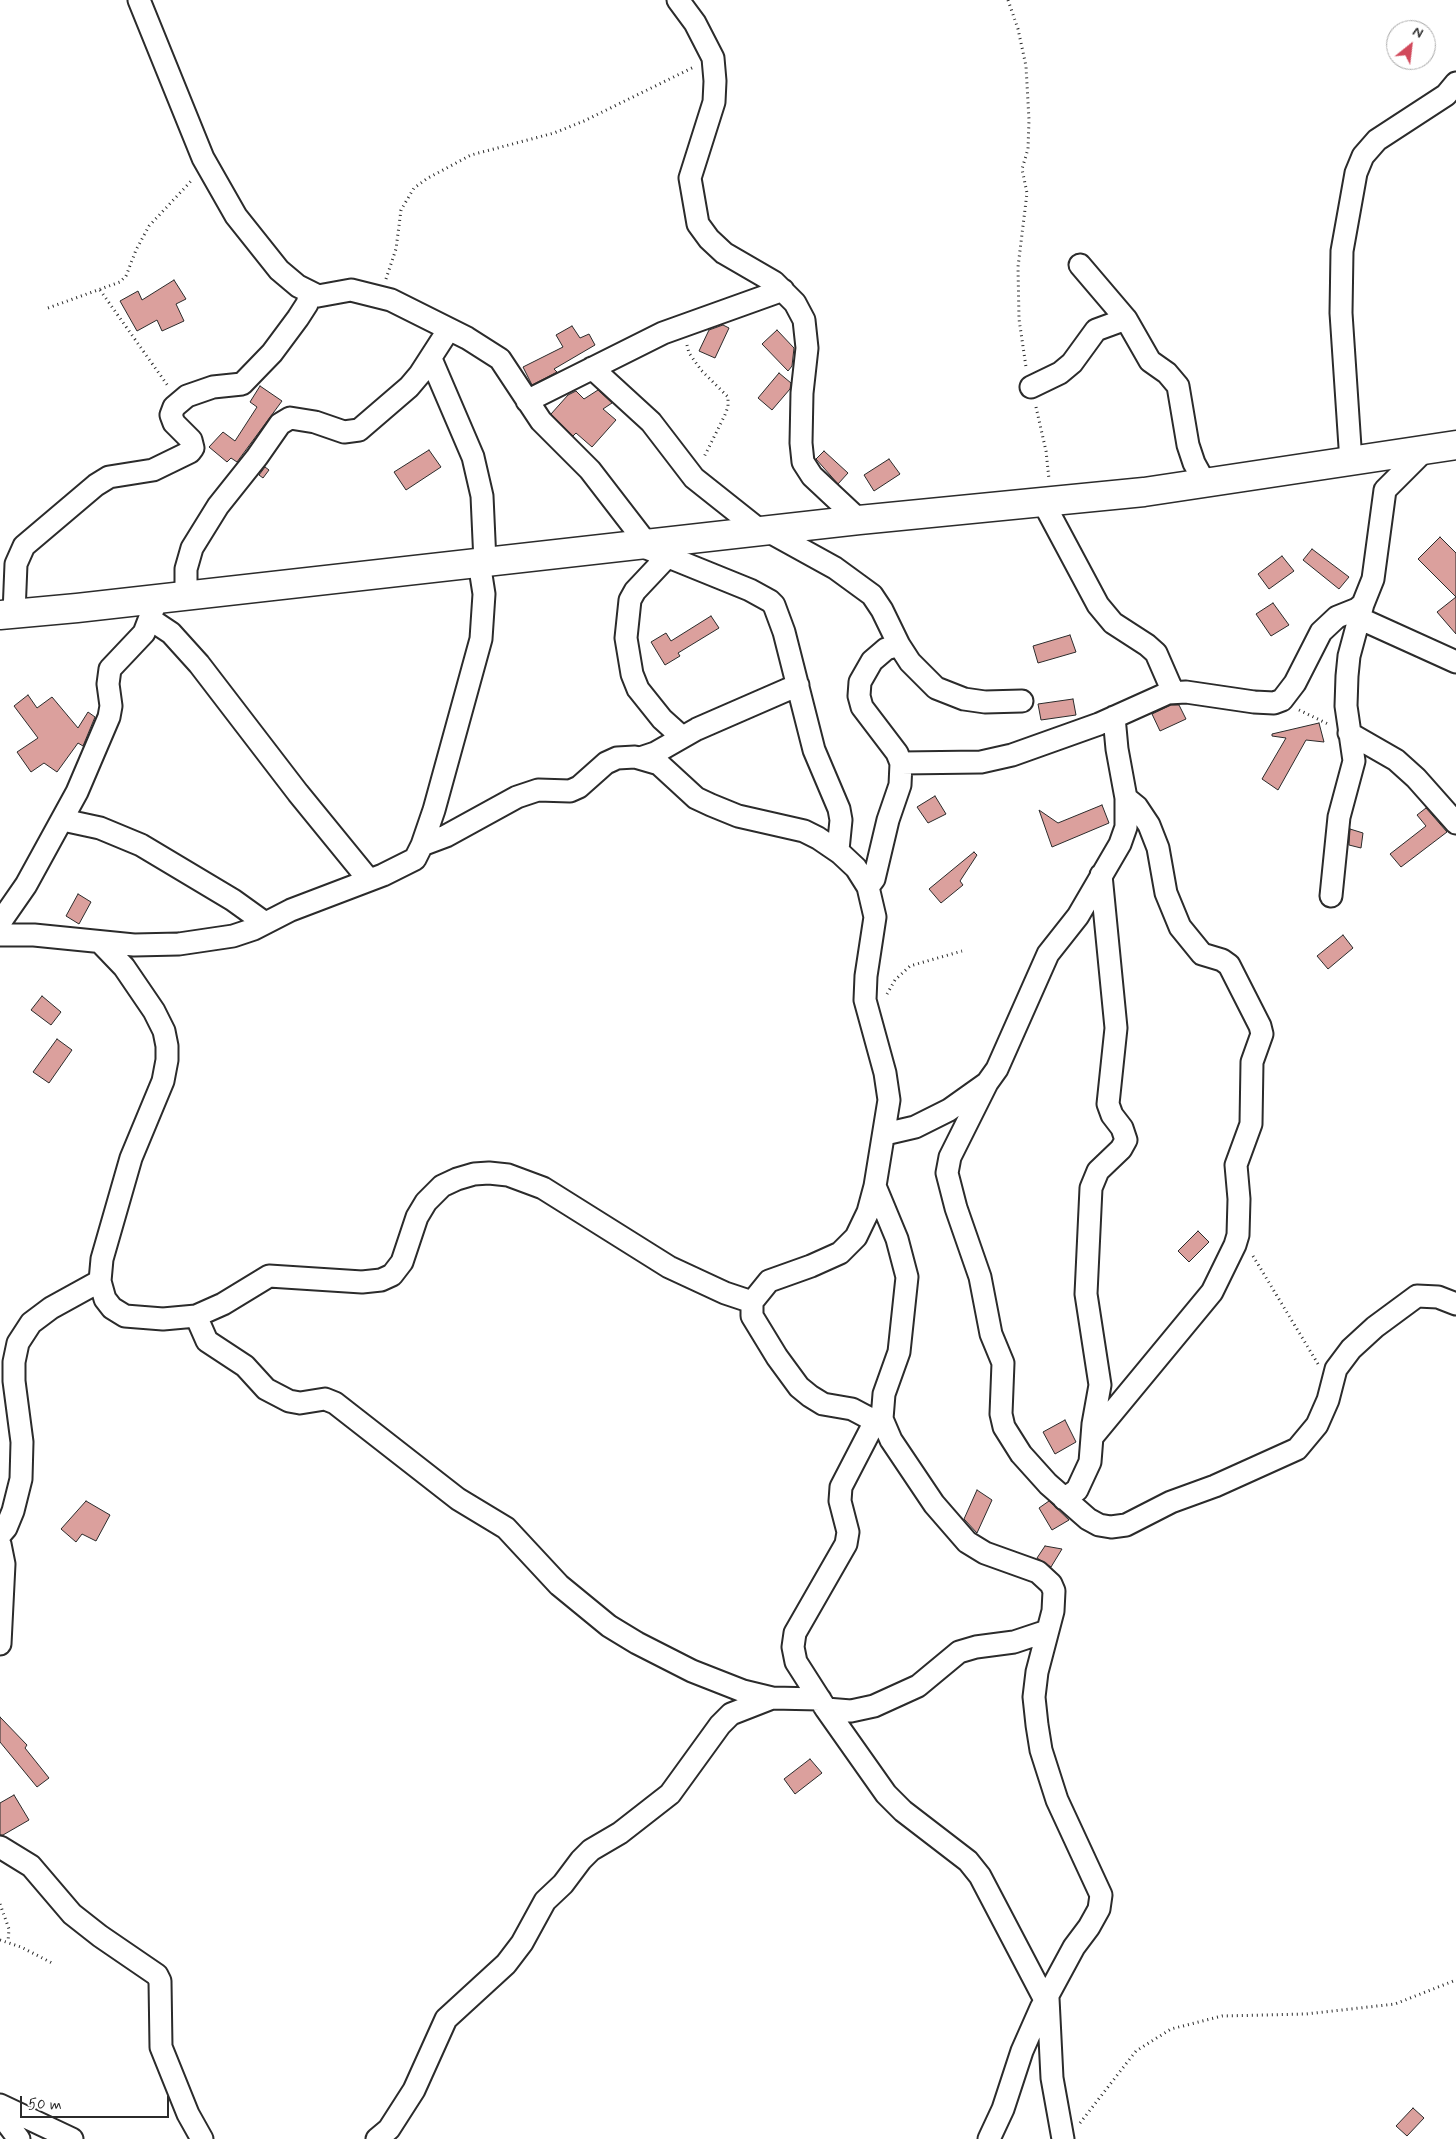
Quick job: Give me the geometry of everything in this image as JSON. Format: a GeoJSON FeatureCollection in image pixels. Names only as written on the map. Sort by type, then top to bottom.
{"type":"FeatureCollection","features":[{"type":"Feature","properties":{"kind":"street"},"geometry":{"type":"LineString","coordinates":[[139,0],[187,122],[208,167],[242,224],[279,270],[310,293],[327,296],[351,290],[391,300],[450,329],[500,359],[541,422],[590,470],[651,549],[770,600],[778,613],[814,750],[839,809],[841,820],[838,850],[840,853]]}},
{"type":"Feature","properties":{"kind":"street"},"geometry":{"type":"LineString","coordinates":[[678,0],[695,23],[713,58],[714,102],[690,178],[698,224],[709,239],[724,253],[774,282],[795,303],[804,320],[807,348],[802,393],[801,443],[803,462],[812,476],[859,520]]}},
{"type":"Feature","properties":{"kind":"street"},"geometry":{"type":"LineString","coordinates":[[1351,462],[1341,304],[1342,251],[1356,173],[1363,156],[1378,140],[1446,95],[1456,84]]}},
{"type":"Feature","properties":{"kind":"street"},"geometry":{"type":"LineString","coordinates":[[1080,265],[1126,319],[1150,361],[1167,373],[1178,386],[1188,445],[1194,463],[1205,483]]}},
{"type":"Feature","properties":{"kind":"street"},"geometry":{"type":"LineString","coordinates":[[528,402],[645,341],[683,325],[783,290]]}},
{"type":"Feature","properties":{"kind":"street"},"geometry":{"type":"LineString","coordinates":[[310,293],[307,304],[272,353],[242,384],[213,387],[179,401],[172,415],[174,423],[191,440],[193,448],[190,452],[153,470],[109,477],[96,485],[24,546],[16,564],[7,614],[154,609],[186,596],[482,562],[651,549],[765,531],[859,520],[1144,492],[1456,445]]}},
{"type":"Feature","properties":{"kind":"street"},"geometry":{"type":"LineString","coordinates":[[1031,387],[1060,373],[1072,363],[1089,337],[1096,330],[1126,319]]}},
{"type":"Feature","properties":{"kind":"street"},"geometry":{"type":"LineString","coordinates":[[186,596],[188,559],[201,532],[280,424],[290,418],[314,422],[344,432],[359,430],[385,406],[403,394],[450,329]]}},
{"type":"Feature","properties":{"kind":"street"},"geometry":{"type":"LineString","coordinates":[[154,609],[144,633],[110,668],[108,684],[111,706],[109,717],[96,752],[62,820],[26,885],[0,925],[34,935],[134,945],[179,944],[233,936],[291,910],[408,864],[415,859],[422,845],[455,738],[481,639],[484,594],[482,496],[473,457],[430,359]]}},
{"type":"Feature","properties":{"kind":"street"},"geometry":{"type":"LineString","coordinates":[[592,368],[651,422],[694,478],[765,531],[835,568],[872,595],[882,610],[898,646],[922,676],[936,688],[948,694],[985,702],[1022,701]]}},
{"type":"Feature","properties":{"kind":"street"},"geometry":{"type":"LineString","coordinates":[[1331,896],[1339,817],[1354,761],[1346,706],[1349,656],[1373,579],[1385,490],[1425,450]]}},
{"type":"Feature","properties":{"kind":"street"},"geometry":{"type":"LineString","coordinates":[[1039,502],[1098,605],[1112,623],[1156,654],[1173,692]]}},
{"type":"Feature","properties":{"kind":"street"},"geometry":{"type":"LineString","coordinates":[[651,549],[627,609],[626,638],[632,674],[638,689],[662,719],[682,736]]}},
{"type":"Feature","properties":{"kind":"street"},"geometry":{"type":"LineString","coordinates":[[154,609],[199,664],[298,793],[369,880]]}},
{"type":"Feature","properties":{"kind":"street"},"geometry":{"type":"LineString","coordinates":[[901,763],[981,762],[1059,739],[1173,692],[1274,703],[1282,700],[1295,683],[1321,632],[1338,617],[1357,609],[1456,662]]}},
{"type":"Feature","properties":{"kind":"street"},"geometry":{"type":"LineString","coordinates":[[868,888],[874,879],[888,820],[900,785],[901,763],[897,753],[862,707],[859,696],[860,682],[872,661],[886,649],[898,646]]}},
{"type":"Feature","properties":{"kind":"street"},"geometry":{"type":"LineString","coordinates":[[640,758],[655,753],[682,736],[798,685]]}},
{"type":"Feature","properties":{"kind":"street"},"geometry":{"type":"LineString","coordinates":[[1114,717],[1117,749],[1128,814],[1120,844],[1078,916],[1048,954],[1008,1049],[987,1083],[950,1157],[947,1173],[956,1208],[980,1276],[991,1334],[1002,1363],[1001,1414],[1004,1427],[1011,1441],[1033,1469],[1088,1519],[1099,1525],[1111,1527],[1126,1525],[1172,1502],[1215,1486],[1297,1448],[1317,1425],[1332,1387],[1336,1369],[1351,1349],[1375,1327],[1417,1296],[1438,1297],[1456,1304]]}},
{"type":"Feature","properties":{"kind":"street"},"geometry":{"type":"LineString","coordinates":[[1349,733],[1396,760],[1416,778],[1456,823]]}},
{"type":"Feature","properties":{"kind":"street"},"geometry":{"type":"LineString","coordinates":[[422,845],[446,836],[523,795],[538,790],[570,790],[579,787],[597,770],[612,760],[625,757],[640,758],[659,764],[696,798],[711,805],[738,816],[804,831],[840,853],[856,868],[868,888],[873,902],[875,917],[866,976],[866,1000],[869,1019],[885,1072],[889,1100],[876,1186],[868,1212],[856,1237],[840,1253],[811,1266],[769,1280],[752,1302],[752,1316],[759,1330],[800,1386],[810,1396],[823,1404],[852,1410],[869,1418],[882,1420]]}},
{"type":"Feature","properties":{"kind":"street"},"geometry":{"type":"LineString","coordinates":[[1093,1436],[1212,1292],[1228,1262],[1238,1235],[1239,1188],[1236,1165],[1251,1124],[1252,1062],[1261,1038],[1260,1026],[1229,964],[1202,954],[1180,927],[1166,893],[1158,848],[1149,825],[1137,807],[1126,798]]}},
{"type":"Feature","properties":{"kind":"street"},"geometry":{"type":"LineString","coordinates":[[62,820],[100,828],[141,845],[233,900],[265,923]]}},
{"type":"Feature","properties":{"kind":"street"},"geometry":{"type":"LineString","coordinates":[[1064,1499],[1077,1490],[1090,1462],[1093,1424],[1100,1384],[1086,1294],[1091,1188],[1098,1171],[1121,1150],[1126,1140],[1122,1128],[1112,1115],[1108,1104],[1116,1028],[1101,875]]}},
{"type":"Feature","properties":{"kind":"street"},"geometry":{"type":"LineString","coordinates":[[100,942],[124,967],[154,1011],[164,1031],[167,1053],[162,1081],[131,1158],[107,1236],[100,1281],[105,1299],[112,1308],[125,1316],[164,1319],[196,1316],[222,1304],[269,1276],[362,1282],[381,1280],[392,1275],[402,1262],[417,1217],[426,1202],[442,1186],[474,1174],[489,1173],[508,1175],[543,1188],[669,1267],[725,1293],[752,1302]]}},
{"type":"Feature","properties":{"kind":"street"},"geometry":{"type":"LineString","coordinates":[[885,1134],[921,1124],[987,1083]]}},
{"type":"Feature","properties":{"kind":"street"},"geometry":{"type":"LineString","coordinates":[[876,1186],[897,1239],[907,1277],[899,1352],[884,1394],[882,1420],[891,1440],[934,1504],[967,1542],[985,1553],[1038,1572],[1050,1584],[1055,1598],[1036,1672],[1034,1697],[1041,1750],[1056,1800],[1101,1895],[1099,1909],[1089,1927],[1074,1947],[1047,1997],[1022,2051],[1003,2109],[988,2139]]}},
{"type":"Feature","properties":{"kind":"street"},"geometry":{"type":"LineString","coordinates":[[0,1535],[13,1511],[21,1479],[22,1442],[14,1380],[14,1362],[18,1343],[31,1323],[51,1308],[100,1281]]}},
{"type":"Feature","properties":{"kind":"street"},"geometry":{"type":"LineString","coordinates":[[196,1316],[207,1342],[245,1366],[266,1389],[289,1401],[300,1403],[324,1399],[335,1403],[373,1430],[458,1499],[506,1528],[559,1585],[609,1626],[637,1643],[692,1671],[743,1691],[772,1698],[823,1704],[851,1711],[874,1706],[918,1686],[959,1652],[976,1647],[1014,1642],[1047,1631]]}},
{"type":"Feature","properties":{"kind":"street"},"geometry":{"type":"LineString","coordinates":[[882,1420],[870,1431],[841,1487],[840,1501],[848,1532],[846,1544],[795,1633],[793,1647],[796,1662],[886,1794],[903,1811],[968,1861],[980,1876],[1047,1997],[1052,2078],[1069,2135]]}},
{"type":"Feature","properties":{"kind":"street"},"geometry":{"type":"LineString","coordinates":[[0,1544],[4,1564],[0,1644]]}},
{"type":"Feature","properties":{"kind":"street"},"geometry":{"type":"LineString","coordinates":[[377,2139],[389,2129],[414,2090],[446,2020],[506,1964],[522,1942],[545,1901],[564,1884],[580,1860],[591,1850],[620,1833],[670,1794],[720,1725],[731,1714],[772,1698]]}},
{"type":"Feature","properties":{"kind":"street"},"geometry":{"type":"LineString","coordinates":[[0,1847],[31,1866],[72,1914],[100,1936],[156,1974],[160,1981],[161,2048],[188,2114],[202,2139]]}},
{"type":"Feature","properties":{"kind":"street"},"geometry":{"type":"LineString","coordinates":[[0,2105],[72,2139]]}},
{"type":"Feature","properties":{"kind":"street"},"geometry":{"type":"LineString","coordinates":[[0,2114],[19,2139]]}},
{"type":"Feature","properties":{"kind":"path"},"geometry":{"type":"LineString","coordinates":[[1008,0],[1018,28],[1026,66],[1030,120],[1028,149],[1022,169],[1027,193],[1018,267],[1019,319],[1031,387],[1049,468],[1045,493],[1039,502]]}},
{"type":"Feature","properties":{"kind":"path"},"geometry":{"type":"LineString","coordinates":[[391,300],[385,287],[396,249],[401,210],[414,188],[428,178],[471,155],[554,134],[713,58]]}},
{"type":"Feature","properties":{"kind":"path"},"geometry":{"type":"LineString","coordinates":[[48,308],[120,282],[126,276],[136,250],[149,226],[183,188],[208,167]]}},
{"type":"Feature","properties":{"kind":"path"},"geometry":{"type":"LineString","coordinates":[[100,290],[179,401]]}},
{"type":"Feature","properties":{"kind":"path"},"geometry":{"type":"LineString","coordinates":[[683,325],[690,353],[701,370],[727,394],[729,401],[724,417],[694,478]]}},
{"type":"Feature","properties":{"kind":"path"},"geometry":{"type":"LineString","coordinates":[[1282,700],[1349,733]]}},
{"type":"Feature","properties":{"kind":"path"},"geometry":{"type":"LineString","coordinates":[[869,1019],[895,980],[906,970],[920,962],[962,951]]}},
{"type":"Feature","properties":{"kind":"path"},"geometry":{"type":"LineString","coordinates":[[1238,1235],[1277,1293],[1332,1387]]}},
{"type":"Feature","properties":{"kind":"path"},"geometry":{"type":"LineString","coordinates":[[0,1904],[8,1929],[8,1942]]}},
{"type":"Feature","properties":{"kind":"path"},"geometry":{"type":"LineString","coordinates":[[0,1940],[52,1963]]}},
{"type":"Feature","properties":{"kind":"path"},"geometry":{"type":"LineString","coordinates":[[1069,2135],[1136,2051],[1171,2028],[1222,2016],[1306,2014],[1395,2004],[1456,1980]]}},
{"type":"Feature","properties":{"kind":"building"},"geometry":{"type":"Polygon","coordinates":[[[174,280],[186,299],[176,304],[184,321],[162,331],[157,320],[137,331],[120,301],[138,291],[142,300],[174,280]]]}},
{"type":"Feature","properties":{"kind":"building"},"geometry":{"type":"Polygon","coordinates":[[[723,325],[729,328],[715,358],[699,351],[709,330],[723,325]]]}},
{"type":"Feature","properties":{"kind":"building"},"geometry":{"type":"Polygon","coordinates":[[[572,326],[580,338],[589,334],[595,345],[554,369],[557,372],[532,385],[523,367],[563,347],[556,335],[572,326]]]}},
{"type":"Feature","properties":{"kind":"building"},"geometry":{"type":"Polygon","coordinates":[[[777,330],[794,348],[792,366],[788,371],[762,344],[777,330]]]}},
{"type":"Feature","properties":{"kind":"building"},"geometry":{"type":"Polygon","coordinates":[[[779,373],[791,383],[790,389],[772,410],[758,398],[779,373]]]}},
{"type":"Feature","properties":{"kind":"building"},"geometry":{"type":"Polygon","coordinates":[[[260,386],[282,401],[237,462],[231,458],[227,462],[209,447],[223,432],[235,441],[257,407],[250,402],[260,386]]]}},
{"type":"Feature","properties":{"kind":"building"},"geometry":{"type":"Polygon","coordinates":[[[598,390],[612,403],[603,409],[616,420],[592,447],[576,433],[573,436],[551,414],[568,395],[576,391],[584,399],[598,390]]]}},
{"type":"Feature","properties":{"kind":"building"},"geometry":{"type":"Polygon","coordinates":[[[429,450],[441,467],[406,490],[394,472],[429,450]]]}},
{"type":"Feature","properties":{"kind":"building"},"geometry":{"type":"Polygon","coordinates":[[[824,451],[848,473],[838,484],[816,459],[824,451]]]}},
{"type":"Feature","properties":{"kind":"building"},"geometry":{"type":"Polygon","coordinates":[[[889,459],[900,474],[874,491],[864,475],[889,459]]]}},
{"type":"Feature","properties":{"kind":"building"},"geometry":{"type":"Polygon","coordinates":[[[265,467],[269,470],[263,478],[259,475],[265,467]]]}},
{"type":"Feature","properties":{"kind":"building"},"geometry":{"type":"Polygon","coordinates":[[[1440,537],[1456,553],[1456,597],[1418,559],[1440,537]]]}},
{"type":"Feature","properties":{"kind":"building"},"geometry":{"type":"Polygon","coordinates":[[[1312,549],[1349,577],[1339,589],[1303,560],[1312,549]]]}},
{"type":"Feature","properties":{"kind":"building"},"geometry":{"type":"Polygon","coordinates":[[[1282,556],[1294,571],[1269,589],[1258,574],[1282,556]]]}},
{"type":"Feature","properties":{"kind":"building"},"geometry":{"type":"Polygon","coordinates":[[[1456,597],[1456,634],[1437,612],[1456,597]]]}},
{"type":"Feature","properties":{"kind":"building"},"geometry":{"type":"Polygon","coordinates":[[[1273,603],[1289,625],[1271,636],[1256,614],[1273,603]]]}},
{"type":"Feature","properties":{"kind":"building"},"geometry":{"type":"Polygon","coordinates":[[[711,616],[719,628],[678,653],[680,656],[665,665],[651,642],[666,633],[671,641],[711,616]]]}},
{"type":"Feature","properties":{"kind":"building"},"geometry":{"type":"Polygon","coordinates":[[[1070,635],[1076,652],[1038,663],[1033,646],[1070,635]]]}},
{"type":"Feature","properties":{"kind":"building"},"geometry":{"type":"Polygon","coordinates":[[[28,695],[37,708],[52,697],[78,728],[88,712],[95,717],[83,746],[78,743],[57,772],[44,763],[31,772],[17,752],[38,738],[14,706],[28,695]]]}},
{"type":"Feature","properties":{"kind":"building"},"geometry":{"type":"Polygon","coordinates":[[[1073,699],[1076,715],[1041,720],[1038,704],[1073,699]]]}},
{"type":"Feature","properties":{"kind":"building"},"geometry":{"type":"Polygon","coordinates":[[[1171,705],[1179,705],[1186,719],[1160,731],[1152,714],[1171,705]]]}},
{"type":"Feature","properties":{"kind":"building"},"geometry":{"type":"Polygon","coordinates":[[[1319,723],[1324,742],[1306,740],[1278,790],[1262,779],[1286,738],[1272,736],[1272,734],[1319,723]]]}},
{"type":"Feature","properties":{"kind":"building"},"geometry":{"type":"Polygon","coordinates":[[[935,796],[946,814],[928,823],[917,807],[935,796]]]}},
{"type":"Feature","properties":{"kind":"building"},"geometry":{"type":"Polygon","coordinates":[[[1102,805],[1109,823],[1052,847],[1039,810],[1058,823],[1102,805]]]}},
{"type":"Feature","properties":{"kind":"building"},"geometry":{"type":"Polygon","coordinates":[[[1426,808],[1447,832],[1401,867],[1390,854],[1426,826],[1417,815],[1426,808]]]}},
{"type":"Feature","properties":{"kind":"building"},"geometry":{"type":"Polygon","coordinates":[[[1350,829],[1363,833],[1361,848],[1349,845],[1350,829]]]}},
{"type":"Feature","properties":{"kind":"building"},"geometry":{"type":"Polygon","coordinates":[[[974,852],[977,855],[960,881],[963,885],[941,903],[929,889],[974,852]]]}},
{"type":"Feature","properties":{"kind":"building"},"geometry":{"type":"Polygon","coordinates":[[[78,894],[91,902],[79,924],[66,916],[78,894]]]}},
{"type":"Feature","properties":{"kind":"building"},"geometry":{"type":"Polygon","coordinates":[[[1343,935],[1353,948],[1328,969],[1317,956],[1343,935]]]}},
{"type":"Feature","properties":{"kind":"building"},"geometry":{"type":"Polygon","coordinates":[[[42,996],[61,1012],[51,1025],[31,1010],[42,996]]]}},
{"type":"Feature","properties":{"kind":"building"},"geometry":{"type":"Polygon","coordinates":[[[57,1039],[72,1050],[49,1083],[33,1072],[57,1039]]]}},
{"type":"Feature","properties":{"kind":"building"},"geometry":{"type":"Polygon","coordinates":[[[1198,1231],[1209,1242],[1189,1262],[1178,1251],[1198,1231]]]}},
{"type":"Feature","properties":{"kind":"building"},"geometry":{"type":"Polygon","coordinates":[[[1065,1420],[1076,1442],[1055,1454],[1043,1432],[1065,1420]]]}},
{"type":"Feature","properties":{"kind":"building"},"geometry":{"type":"Polygon","coordinates":[[[977,1490],[992,1500],[977,1533],[964,1519],[977,1490]]]}},
{"type":"Feature","properties":{"kind":"building"},"geometry":{"type":"Polygon","coordinates":[[[86,1501],[110,1515],[96,1541],[82,1534],[76,1542],[61,1529],[86,1501]]]}},
{"type":"Feature","properties":{"kind":"building"},"geometry":{"type":"Polygon","coordinates":[[[1049,1501],[1069,1520],[1052,1530],[1039,1508],[1049,1501]]]}},
{"type":"Feature","properties":{"kind":"building"},"geometry":{"type":"Polygon","coordinates":[[[1045,1546],[1062,1549],[1051,1567],[1037,1558],[1045,1546]]]}},
{"type":"Feature","properties":{"kind":"building"},"geometry":{"type":"Polygon","coordinates":[[[0,1717],[27,1745],[25,1748],[49,1778],[37,1787],[0,1742],[0,1717]]]}},
{"type":"Feature","properties":{"kind":"building"},"geometry":{"type":"Polygon","coordinates":[[[810,1759],[822,1773],[795,1794],[784,1779],[810,1759]]]}},
{"type":"Feature","properties":{"kind":"building"},"geometry":{"type":"Polygon","coordinates":[[[14,1795],[29,1820],[0,1835],[0,1803],[14,1795]]]}},
{"type":"Feature","properties":{"kind":"building"},"geometry":{"type":"Polygon","coordinates":[[[1413,2108],[1424,2118],[1407,2136],[1396,2126],[1413,2108]]]}}]}
